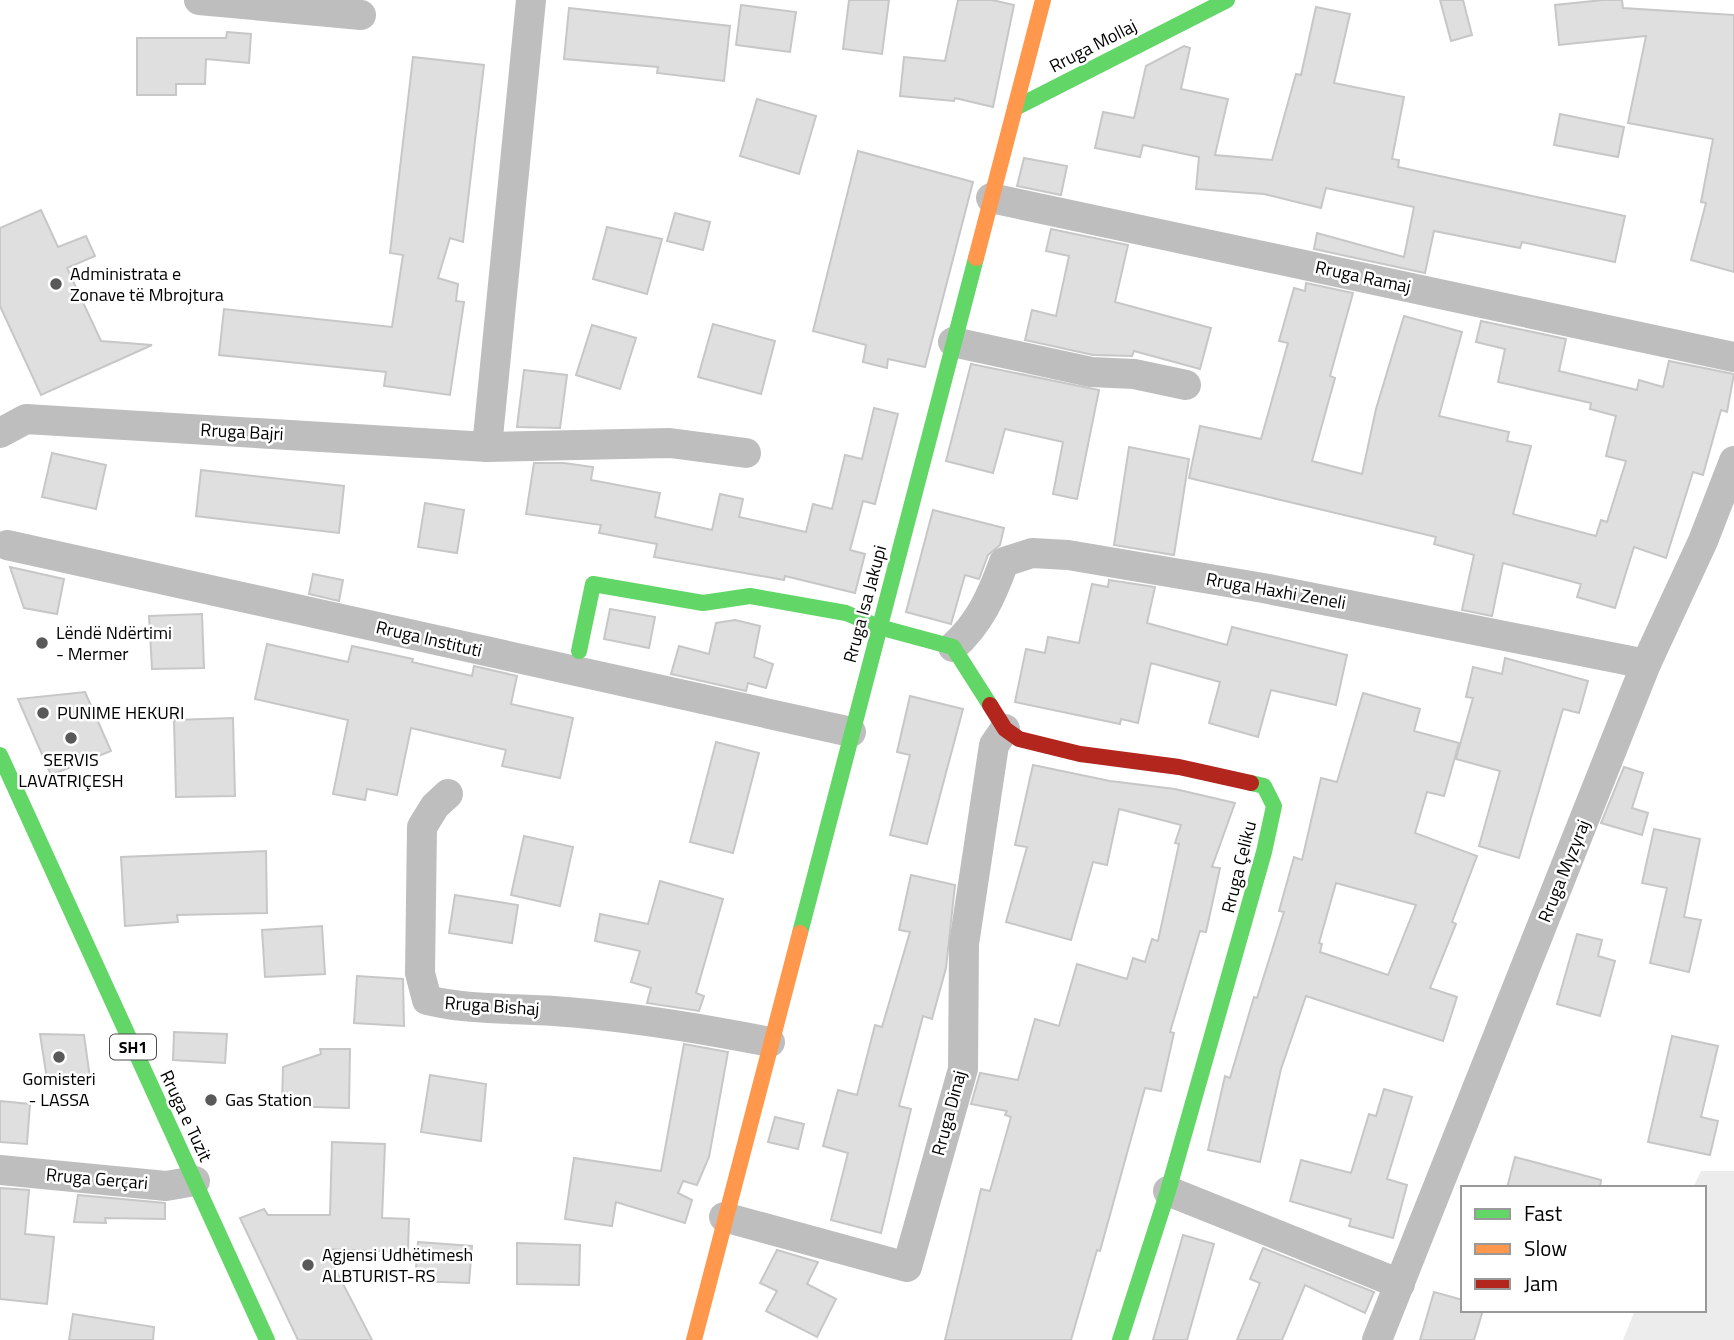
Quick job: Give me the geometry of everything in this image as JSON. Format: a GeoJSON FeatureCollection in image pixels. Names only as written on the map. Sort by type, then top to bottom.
{"type":"FeatureCollection","features":[{"type":"Feature","properties":{"kind":"street"},"geometry":{"type":"LineString","coordinates":[[199,0],[361,15]]}},
{"type":"Feature","properties":{"kind":"street"},"geometry":{"type":"LineString","coordinates":[[487,447],[531,0]]}},
{"type":"Feature","properties":{"kind":"street","name":"Rruga Isa Jakupi"},"geometry":{"type":"LineString","coordinates":[[694,1340],[1043,0]]}},
{"type":"Feature","properties":{"kind":"street","name":"Rruga Mollaj"},"geometry":{"type":"LineString","coordinates":[[1015,108],[1227,0]]}},
{"type":"Feature","properties":{"kind":"street","name":"Rruga Ramaj"},"geometry":{"type":"LineString","coordinates":[[991,198],[1734,357]]}},
{"type":"Feature","properties":{"kind":"street"},"geometry":{"type":"LineString","coordinates":[[953,342],[1091,372],[1134,374],[1186,385]]}},
{"type":"Feature","properties":{"kind":"street","name":"Rruga Bajri"},"geometry":{"type":"LineString","coordinates":[[0,433],[26,419],[487,447],[670,443],[746,453]]}},
{"type":"Feature","properties":{"kind":"street","name":"Rruga Myzyraj"},"geometry":{"type":"LineString","coordinates":[[1377,1340],[1646,664],[1703,541],[1734,461]]}},
{"type":"Feature","properties":{"kind":"street","name":"Rruga Instituti"},"geometry":{"type":"LineString","coordinates":[[7,545],[851,732]]}},
{"type":"Feature","properties":{"kind":"street","name":"Rruga Haxhi Zeneli"},"geometry":{"type":"LineString","coordinates":[[953,648],[972,630],[992,597],[1004,562],[1032,552],[1068,555],[1263,588],[1646,664]]}},
{"type":"Feature","properties":{"kind":"street"},"geometry":{"type":"LineString","coordinates":[[579,651],[593,584],[703,603],[750,596],[846,613],[878,627],[953,648],[1005,729]]}},
{"type":"Feature","properties":{"kind":"street","name":"Rruga Çeliku"},"geometry":{"type":"LineString","coordinates":[[1005,729],[1019,739],[1080,754],[1240,779],[1264,786],[1273,806],[1256,879],[1168,1191],[1120,1340]]}},
{"type":"Feature","properties":{"kind":"street","name":"Rruga Dinaj"},"geometry":{"type":"LineString","coordinates":[[724,1217],[906,1267],[963,1069],[964,944],[995,745],[1005,729]]}},
{"type":"Feature","properties":{"kind":"street","name":"Rruga e Tuzit"},"geometry":{"type":"LineString","coordinates":[[0,755],[267,1340]]}},
{"type":"Feature","properties":{"kind":"street","name":"Rruga Bishaj"},"geometry":{"type":"LineString","coordinates":[[448,794],[435,806],[422,827],[421,973],[427,1000],[449,1005],[556,1011],[712,1031],[770,1042]]}},
{"type":"Feature","properties":{"kind":"street","name":"Rruga Gerçari"},"geometry":{"type":"LineString","coordinates":[[0,1170],[166,1186],[195,1181]]}},
{"type":"Feature","properties":{"kind":"street"},"geometry":{"type":"LineString","coordinates":[[1168,1191],[1400,1284]]}},
{"type":"Feature","properties":{"kind":"shaded area"},"geometry":{"type":"Polygon","coordinates":[[[1701,1171],[1734,1171],[1734,1340],[1623,1340],[1634,1312],[1706,1312],[1706,1186],[1694,1186],[1701,1171]]]}},
{"type":"Feature","properties":{"kind":"building"},"geometry":{"type":"Polygon","coordinates":[[[849,0],[889,0],[882,54],[843,49],[849,0]]]}},
{"type":"Feature","properties":{"kind":"building"},"geometry":{"type":"Polygon","coordinates":[[[958,0],[992,0],[1014,5],[993,107],[955,98],[954,101],[900,96],[904,57],[945,61],[958,0]]]}},
{"type":"Feature","properties":{"kind":"building"},"geometry":{"type":"Polygon","coordinates":[[[1440,0],[1463,0],[1472,35],[1451,41],[1440,0]]]}},
{"type":"Feature","properties":{"kind":"building"},"geometry":{"type":"Polygon","coordinates":[[[1622,0],[1623,8],[1734,15],[1734,272],[1691,260],[1706,203],[1701,202],[1713,139],[1628,123],[1646,36],[1559,45],[1555,5],[1622,0]]]}},
{"type":"Feature","properties":{"kind":"building"},"geometry":{"type":"Polygon","coordinates":[[[741,5],[796,12],[790,52],[736,45],[741,5]]]}},
{"type":"Feature","properties":{"kind":"building"},"geometry":{"type":"Polygon","coordinates":[[[1316,7],[1350,14],[1334,83],[1404,97],[1392,159],[1399,160],[1398,167],[1625,216],[1615,262],[1522,242],[1520,248],[1434,231],[1425,273],[1314,249],[1317,233],[1404,257],[1414,207],[1326,188],[1321,208],[1264,194],[1196,189],[1199,157],[1143,145],[1140,157],[1095,148],[1103,112],[1134,118],[1146,66],[1184,46],[1190,48],[1181,89],[1228,99],[1215,155],[1272,160],[1296,74],[1301,75],[1316,7]]]}},
{"type":"Feature","properties":{"kind":"building"},"geometry":{"type":"Polygon","coordinates":[[[569,8],[730,26],[724,81],[657,73],[658,67],[564,59],[569,8]]]}},
{"type":"Feature","properties":{"kind":"building"},"geometry":{"type":"Polygon","coordinates":[[[227,32],[251,34],[249,63],[206,59],[205,84],[176,84],[176,95],[137,95],[137,38],[226,38],[227,32]]]}},
{"type":"Feature","properties":{"kind":"building"},"geometry":{"type":"Polygon","coordinates":[[[413,57],[484,65],[463,242],[450,238],[438,278],[458,284],[456,301],[464,302],[450,395],[384,386],[386,372],[219,355],[224,309],[392,327],[403,255],[390,253],[413,57]]]}},
{"type":"Feature","properties":{"kind":"building"},"geometry":{"type":"Polygon","coordinates":[[[757,99],[816,116],[799,174],[740,156],[757,99]]]}},
{"type":"Feature","properties":{"kind":"building"},"geometry":{"type":"Polygon","coordinates":[[[1560,114],[1624,127],[1618,157],[1554,145],[1560,114]]]}},
{"type":"Feature","properties":{"kind":"building"},"geometry":{"type":"Polygon","coordinates":[[[858,151],[973,182],[925,367],[888,359],[887,368],[863,362],[866,345],[813,331],[858,151]]]}},
{"type":"Feature","properties":{"kind":"building"},"geometry":{"type":"Polygon","coordinates":[[[1024,158],[1067,166],[1061,195],[1017,186],[1024,158]]]}},
{"type":"Feature","properties":{"kind":"building"},"geometry":{"type":"Polygon","coordinates":[[[41,210],[58,247],[86,236],[95,256],[67,268],[101,341],[152,345],[41,395],[0,306],[0,228],[41,210]]]}},
{"type":"Feature","properties":{"kind":"building"},"geometry":{"type":"Polygon","coordinates":[[[675,213],[710,222],[703,250],[667,241],[675,213]]]}},
{"type":"Feature","properties":{"kind":"building"},"geometry":{"type":"Polygon","coordinates":[[[607,227],[662,239],[647,294],[593,279],[607,227]]]}},
{"type":"Feature","properties":{"kind":"building"},"geometry":{"type":"Polygon","coordinates":[[[1051,229],[1128,245],[1115,302],[1211,328],[1200,369],[1134,351],[1132,356],[1093,355],[1025,340],[1032,310],[1056,316],[1069,256],[1046,251],[1051,229]]]}},
{"type":"Feature","properties":{"kind":"building"},"geometry":{"type":"Polygon","coordinates":[[[1306,283],[1353,293],[1330,376],[1335,378],[1312,461],[1362,474],[1376,409],[1404,316],[1462,332],[1439,416],[1509,432],[1507,441],[1531,446],[1513,514],[1596,536],[1601,520],[1607,522],[1626,461],[1606,456],[1616,416],[1590,409],[1591,403],[1498,382],[1505,349],[1476,342],[1481,321],[1566,339],[1559,371],[1637,390],[1639,380],[1663,387],[1669,361],[1734,374],[1727,412],[1721,410],[1703,475],[1693,472],[1666,558],[1634,547],[1615,608],[1577,597],[1581,584],[1503,563],[1492,616],[1462,610],[1474,555],[1434,544],[1436,537],[1189,478],[1200,426],[1261,439],[1288,343],[1279,341],[1294,288],[1305,291],[1306,283]]]}},
{"type":"Feature","properties":{"kind":"building"},"geometry":{"type":"Polygon","coordinates":[[[713,324],[775,341],[761,394],[698,377],[713,324]]]}},
{"type":"Feature","properties":{"kind":"building"},"geometry":{"type":"Polygon","coordinates":[[[592,325],[636,338],[620,389],[576,375],[592,325]]]}},
{"type":"Feature","properties":{"kind":"building"},"geometry":{"type":"Polygon","coordinates":[[[971,364],[1099,390],[1077,499],[1053,494],[1063,442],[1005,429],[993,473],[946,461],[971,364]]]}},
{"type":"Feature","properties":{"kind":"building"},"geometry":{"type":"Polygon","coordinates":[[[524,370],[567,375],[560,428],[517,427],[524,370]]]}},
{"type":"Feature","properties":{"kind":"building"},"geometry":{"type":"Polygon","coordinates":[[[874,408],[898,414],[875,504],[863,501],[850,550],[865,554],[855,593],[785,576],[784,580],[654,557],[657,544],[599,533],[601,525],[526,514],[534,463],[564,463],[593,467],[591,480],[660,493],[655,517],[712,530],[720,494],[743,499],[739,517],[806,532],[813,504],[832,509],[845,455],[862,459],[874,408]]]}},
{"type":"Feature","properties":{"kind":"building"},"geometry":{"type":"Polygon","coordinates":[[[1129,447],[1189,459],[1174,555],[1114,545],[1129,447]]]}},
{"type":"Feature","properties":{"kind":"building"},"geometry":{"type":"Polygon","coordinates":[[[52,453],[106,465],[96,509],[42,497],[52,453]]]}},
{"type":"Feature","properties":{"kind":"building"},"geometry":{"type":"Polygon","coordinates":[[[201,470],[344,486],[339,533],[196,516],[201,470]]]}},
{"type":"Feature","properties":{"kind":"building"},"geometry":{"type":"Polygon","coordinates":[[[425,503],[464,510],[457,553],[418,547],[425,503]]]}},
{"type":"Feature","properties":{"kind":"building"},"geometry":{"type":"Polygon","coordinates":[[[933,510],[1004,528],[1000,545],[988,555],[979,579],[965,575],[951,624],[906,612],[933,510]]]}},
{"type":"Feature","properties":{"kind":"building"},"geometry":{"type":"Polygon","coordinates":[[[10,567],[64,579],[57,614],[24,608],[10,567]]]}},
{"type":"Feature","properties":{"kind":"building"},"geometry":{"type":"Polygon","coordinates":[[[313,574],[343,580],[339,601],[309,594],[313,574]]]}},
{"type":"Feature","properties":{"kind":"building"},"geometry":{"type":"Polygon","coordinates":[[[1109,580],[1155,587],[1147,623],[1227,645],[1232,627],[1347,655],[1336,705],[1271,690],[1258,737],[1209,723],[1220,682],[1151,663],[1138,723],[1121,719],[1120,724],[1015,702],[1026,649],[1045,653],[1048,637],[1079,643],[1092,584],[1108,587],[1109,580]]]}},
{"type":"Feature","properties":{"kind":"building"},"geometry":{"type":"Polygon","coordinates":[[[610,609],[655,617],[649,648],[604,639],[610,609]]]}},
{"type":"Feature","properties":{"kind":"building"},"geometry":{"type":"Polygon","coordinates":[[[202,614],[204,668],[152,669],[149,616],[202,614]]]}},
{"type":"Feature","properties":{"kind":"building"},"geometry":{"type":"Polygon","coordinates":[[[735,620],[760,626],[754,657],[773,664],[766,688],[748,683],[746,691],[671,674],[679,646],[709,654],[716,623],[735,620]]]}},
{"type":"Feature","properties":{"kind":"building"},"geometry":{"type":"Polygon","coordinates":[[[267,644],[348,662],[352,646],[413,659],[412,662],[472,676],[474,666],[517,676],[511,704],[573,718],[560,778],[502,766],[506,750],[411,728],[397,795],[367,789],[365,800],[333,794],[348,720],[255,699],[267,644]]]}},
{"type":"Feature","properties":{"kind":"building"},"geometry":{"type":"Polygon","coordinates":[[[1505,658],[1588,681],[1579,713],[1563,709],[1519,858],[1479,846],[1500,771],[1456,759],[1473,698],[1466,697],[1473,667],[1502,674],[1505,658]]]}},
{"type":"Feature","properties":{"kind":"building","name":"SERVIS LAVATRIÇESH"},"geometry":{"type":"Polygon","coordinates":[[[85,692],[111,751],[51,775],[18,699],[85,692]]]}},
{"type":"Feature","properties":{"kind":"building"},"geometry":{"type":"Polygon","coordinates":[[[1363,693],[1420,709],[1414,731],[1459,743],[1444,796],[1427,792],[1415,833],[1477,856],[1452,922],[1456,924],[1430,988],[1457,997],[1443,1041],[1306,996],[1281,1069],[1260,1162],[1208,1150],[1225,1076],[1230,1078],[1254,997],[1257,998],[1284,912],[1279,911],[1294,857],[1302,860],[1321,778],[1337,782],[1363,693]],[[1336,883],[1319,943],[1322,944],[1320,952],[1388,975],[1416,905],[1336,883]]]}},
{"type":"Feature","properties":{"kind":"building"},"geometry":{"type":"Polygon","coordinates":[[[910,696],[963,709],[927,844],[890,835],[910,755],[897,752],[910,696]]]}},
{"type":"Feature","properties":{"kind":"building"},"geometry":{"type":"Polygon","coordinates":[[[233,718],[235,796],[176,797],[174,720],[233,718]]]}},
{"type":"Feature","properties":{"kind":"building"},"geometry":{"type":"Polygon","coordinates":[[[716,742],[759,753],[733,853],[690,842],[716,742]]]}},
{"type":"Feature","properties":{"kind":"building"},"geometry":{"type":"Polygon","coordinates":[[[1033,765],[1110,781],[1175,789],[1235,803],[1212,867],[1220,868],[1206,932],[1200,931],[1170,1032],[1174,1033],[1161,1091],[1145,1088],[1100,1251],[1097,1250],[1071,1340],[945,1340],[981,1189],[990,1191],[1011,1117],[1005,1115],[1007,1111],[971,1104],[980,1073],[1018,1080],[1035,1019],[1059,1026],[1077,964],[1127,979],[1133,958],[1145,962],[1152,939],[1158,941],[1179,844],[1175,843],[1181,825],[1119,809],[1107,865],[1093,862],[1071,940],[1006,922],[1027,847],[1015,845],[1033,765]]]}},
{"type":"Feature","properties":{"kind":"building"},"geometry":{"type":"Polygon","coordinates":[[[1624,767],[1643,773],[1632,808],[1648,813],[1642,835],[1601,823],[1624,767]]]}},
{"type":"Feature","properties":{"kind":"building"},"geometry":{"type":"Polygon","coordinates":[[[1654,829],[1700,839],[1684,917],[1701,920],[1689,972],[1650,963],[1667,888],[1642,883],[1654,829]]]}},
{"type":"Feature","properties":{"kind":"building"},"geometry":{"type":"Polygon","coordinates":[[[524,836],[573,847],[560,906],[511,895],[524,836]]]}},
{"type":"Feature","properties":{"kind":"building"},"geometry":{"type":"Polygon","coordinates":[[[266,851],[267,913],[177,915],[178,922],[125,926],[121,857],[266,851]]]}},
{"type":"Feature","properties":{"kind":"building"},"geometry":{"type":"Polygon","coordinates":[[[911,875],[955,885],[946,968],[932,1019],[923,1016],[899,1106],[911,1109],[881,1233],[831,1220],[848,1153],[823,1146],[838,1090],[857,1095],[875,1025],[882,1027],[910,932],[899,930],[911,875]]]}},
{"type":"Feature","properties":{"kind":"building"},"geometry":{"type":"Polygon","coordinates":[[[660,881],[723,899],[696,993],[704,996],[699,1011],[647,1003],[651,988],[631,982],[640,951],[595,941],[600,914],[648,924],[660,881]]]}},
{"type":"Feature","properties":{"kind":"building"},"geometry":{"type":"Polygon","coordinates":[[[455,895],[518,905],[512,943],[449,933],[455,895]]]}},
{"type":"Feature","properties":{"kind":"building"},"geometry":{"type":"Polygon","coordinates":[[[322,926],[325,974],[265,977],[262,930],[322,926]]]}},
{"type":"Feature","properties":{"kind":"building"},"geometry":{"type":"Polygon","coordinates":[[[1577,934],[1602,940],[1598,956],[1615,961],[1600,1016],[1557,1004],[1577,934]]]}},
{"type":"Feature","properties":{"kind":"building"},"geometry":{"type":"Polygon","coordinates":[[[357,976],[403,979],[404,1026],[354,1023],[357,976]]]}},
{"type":"Feature","properties":{"kind":"building"},"geometry":{"type":"Polygon","coordinates":[[[174,1032],[227,1034],[225,1063],[173,1060],[174,1032]]]}},
{"type":"Feature","properties":{"kind":"building","name":"Gomisteri - LASSA"},"geometry":{"type":"Polygon","coordinates":[[[40,1034],[84,1035],[90,1078],[47,1079],[40,1034]]]}},
{"type":"Feature","properties":{"kind":"building"},"geometry":{"type":"Polygon","coordinates":[[[1672,1036],[1718,1046],[1701,1117],[1718,1121],[1710,1155],[1648,1142],[1672,1036]]]}},
{"type":"Feature","properties":{"kind":"building"},"geometry":{"type":"Polygon","coordinates":[[[684,1044],[728,1052],[709,1157],[697,1185],[683,1181],[678,1193],[692,1200],[685,1223],[616,1202],[612,1226],[565,1219],[574,1158],[661,1171],[684,1044]]]}},
{"type":"Feature","properties":{"kind":"building"},"geometry":{"type":"Polygon","coordinates":[[[320,1049],[350,1049],[349,1108],[282,1106],[283,1067],[321,1054],[320,1049]]]}},
{"type":"Feature","properties":{"kind":"building"},"geometry":{"type":"Polygon","coordinates":[[[430,1075],[486,1084],[481,1141],[421,1132],[430,1075]]]}},
{"type":"Feature","properties":{"kind":"building"},"geometry":{"type":"Polygon","coordinates":[[[1384,1089],[1412,1097],[1387,1179],[1407,1185],[1393,1238],[1349,1226],[1351,1219],[1290,1201],[1301,1160],[1351,1173],[1369,1114],[1376,1116],[1384,1089]]]}},
{"type":"Feature","properties":{"kind":"building"},"geometry":{"type":"Polygon","coordinates":[[[0,1101],[30,1104],[27,1144],[0,1142],[0,1101]]]}},
{"type":"Feature","properties":{"kind":"building"},"geometry":{"type":"Polygon","coordinates":[[[775,1117],[804,1124],[798,1149],[768,1142],[775,1117]]]}},
{"type":"Feature","properties":{"kind":"building"},"geometry":{"type":"Polygon","coordinates":[[[332,1142],[385,1144],[382,1218],[409,1219],[408,1252],[325,1249],[372,1340],[298,1340],[240,1218],[264,1209],[268,1215],[330,1215],[332,1142]]]}},
{"type":"Feature","properties":{"kind":"building"},"geometry":{"type":"Polygon","coordinates":[[[1515,1157],[1601,1180],[1600,1186],[1508,1186],[1515,1157]]]}},
{"type":"Feature","properties":{"kind":"building"},"geometry":{"type":"Polygon","coordinates":[[[0,1188],[29,1190],[25,1234],[54,1237],[47,1304],[0,1299],[0,1188]]]}},
{"type":"Feature","properties":{"kind":"building"},"geometry":{"type":"Polygon","coordinates":[[[78,1195],[165,1203],[165,1219],[105,1218],[106,1223],[74,1222],[78,1195]]]}},
{"type":"Feature","properties":{"kind":"building"},"geometry":{"type":"Polygon","coordinates":[[[1183,1235],[1214,1244],[1187,1340],[1153,1340],[1183,1235]]]}},
{"type":"Feature","properties":{"kind":"building"},"geometry":{"type":"Polygon","coordinates":[[[418,1242],[472,1246],[469,1283],[415,1281],[418,1242]]]}},
{"type":"Feature","properties":{"kind":"building"},"geometry":{"type":"Polygon","coordinates":[[[517,1243],[580,1245],[579,1285],[517,1284],[517,1243]]]}},
{"type":"Feature","properties":{"kind":"building"},"geometry":{"type":"Polygon","coordinates":[[[1263,1248],[1374,1292],[1365,1313],[1305,1285],[1282,1340],[1237,1340],[1260,1283],[1250,1279],[1263,1248]]]}},
{"type":"Feature","properties":{"kind":"building"},"geometry":{"type":"Polygon","coordinates":[[[777,1250],[818,1262],[807,1284],[836,1299],[817,1337],[766,1311],[777,1291],[760,1283],[777,1250]]]}},
{"type":"Feature","properties":{"kind":"building"},"geometry":{"type":"Polygon","coordinates":[[[1434,1292],[1461,1299],[1461,1312],[1482,1312],[1474,1340],[1420,1340],[1434,1292]]]}},
{"type":"Feature","properties":{"kind":"building"},"geometry":{"type":"Polygon","coordinates":[[[73,1314],[154,1327],[153,1340],[69,1340],[73,1314]]]}},
{"type":"Feature","properties":{"kind":"traffic: fast"},"geometry":{"type":"LineString","coordinates":[[1015,108],[1227,0]]}},
{"type":"Feature","properties":{"kind":"traffic: fast"},"geometry":{"type":"LineString","coordinates":[[800,933],[976,258]]}},
{"type":"Feature","properties":{"kind":"traffic: fast"},"geometry":{"type":"LineString","coordinates":[[579,651],[593,584],[703,603],[750,596],[846,613],[879,627],[953,647],[990,705]]}},
{"type":"Feature","properties":{"kind":"traffic: fast"},"geometry":{"type":"LineString","coordinates":[[0,755],[267,1340]]}},
{"type":"Feature","properties":{"kind":"traffic: fast"},"geometry":{"type":"LineString","coordinates":[[1120,1340],[1168,1191],[1264,852],[1274,806],[1264,786],[1251,783]]}},
{"type":"Feature","properties":{"kind":"traffic: slow"},"geometry":{"type":"LineString","coordinates":[[976,258],[1043,0]]}},
{"type":"Feature","properties":{"kind":"traffic: slow"},"geometry":{"type":"LineString","coordinates":[[694,1340],[800,933]]}},
{"type":"Feature","properties":{"kind":"traffic: jam"},"geometry":{"type":"LineString","coordinates":[[990,705],[1005,729],[1019,739],[1080,754],[1179,767],[1251,783]]}},
{"type":"Feature","properties":{"kind":"place","name":"Administrata e Zonave të Mbrojtura"},"geometry":{"type":"Point","coordinates":[56,284]}},
{"type":"Feature","properties":{"kind":"place","name":"Lëndë Ndërtimi - Mermer"},"geometry":{"type":"Point","coordinates":[42,643]}},
{"type":"Feature","properties":{"kind":"place","name":"PUNIME HEKURI"},"geometry":{"type":"Point","coordinates":[43,713]}},
{"type":"Feature","properties":{"kind":"place","name":"SERVIS LAVATRIÇESH"},"geometry":{"type":"Point","coordinates":[71,738]}},
{"type":"Feature","properties":{"kind":"place","name":"Gomisteri - LASSA"},"geometry":{"type":"Point","coordinates":[59,1057]}},
{"type":"Feature","properties":{"kind":"place","name":"Gas Station"},"geometry":{"type":"Point","coordinates":[211,1100]}},
{"type":"Feature","properties":{"kind":"place","name":"Agjensi Udhëtimesh ALBTURIST-RS"},"geometry":{"type":"Point","coordinates":[308,1265]}}]}
